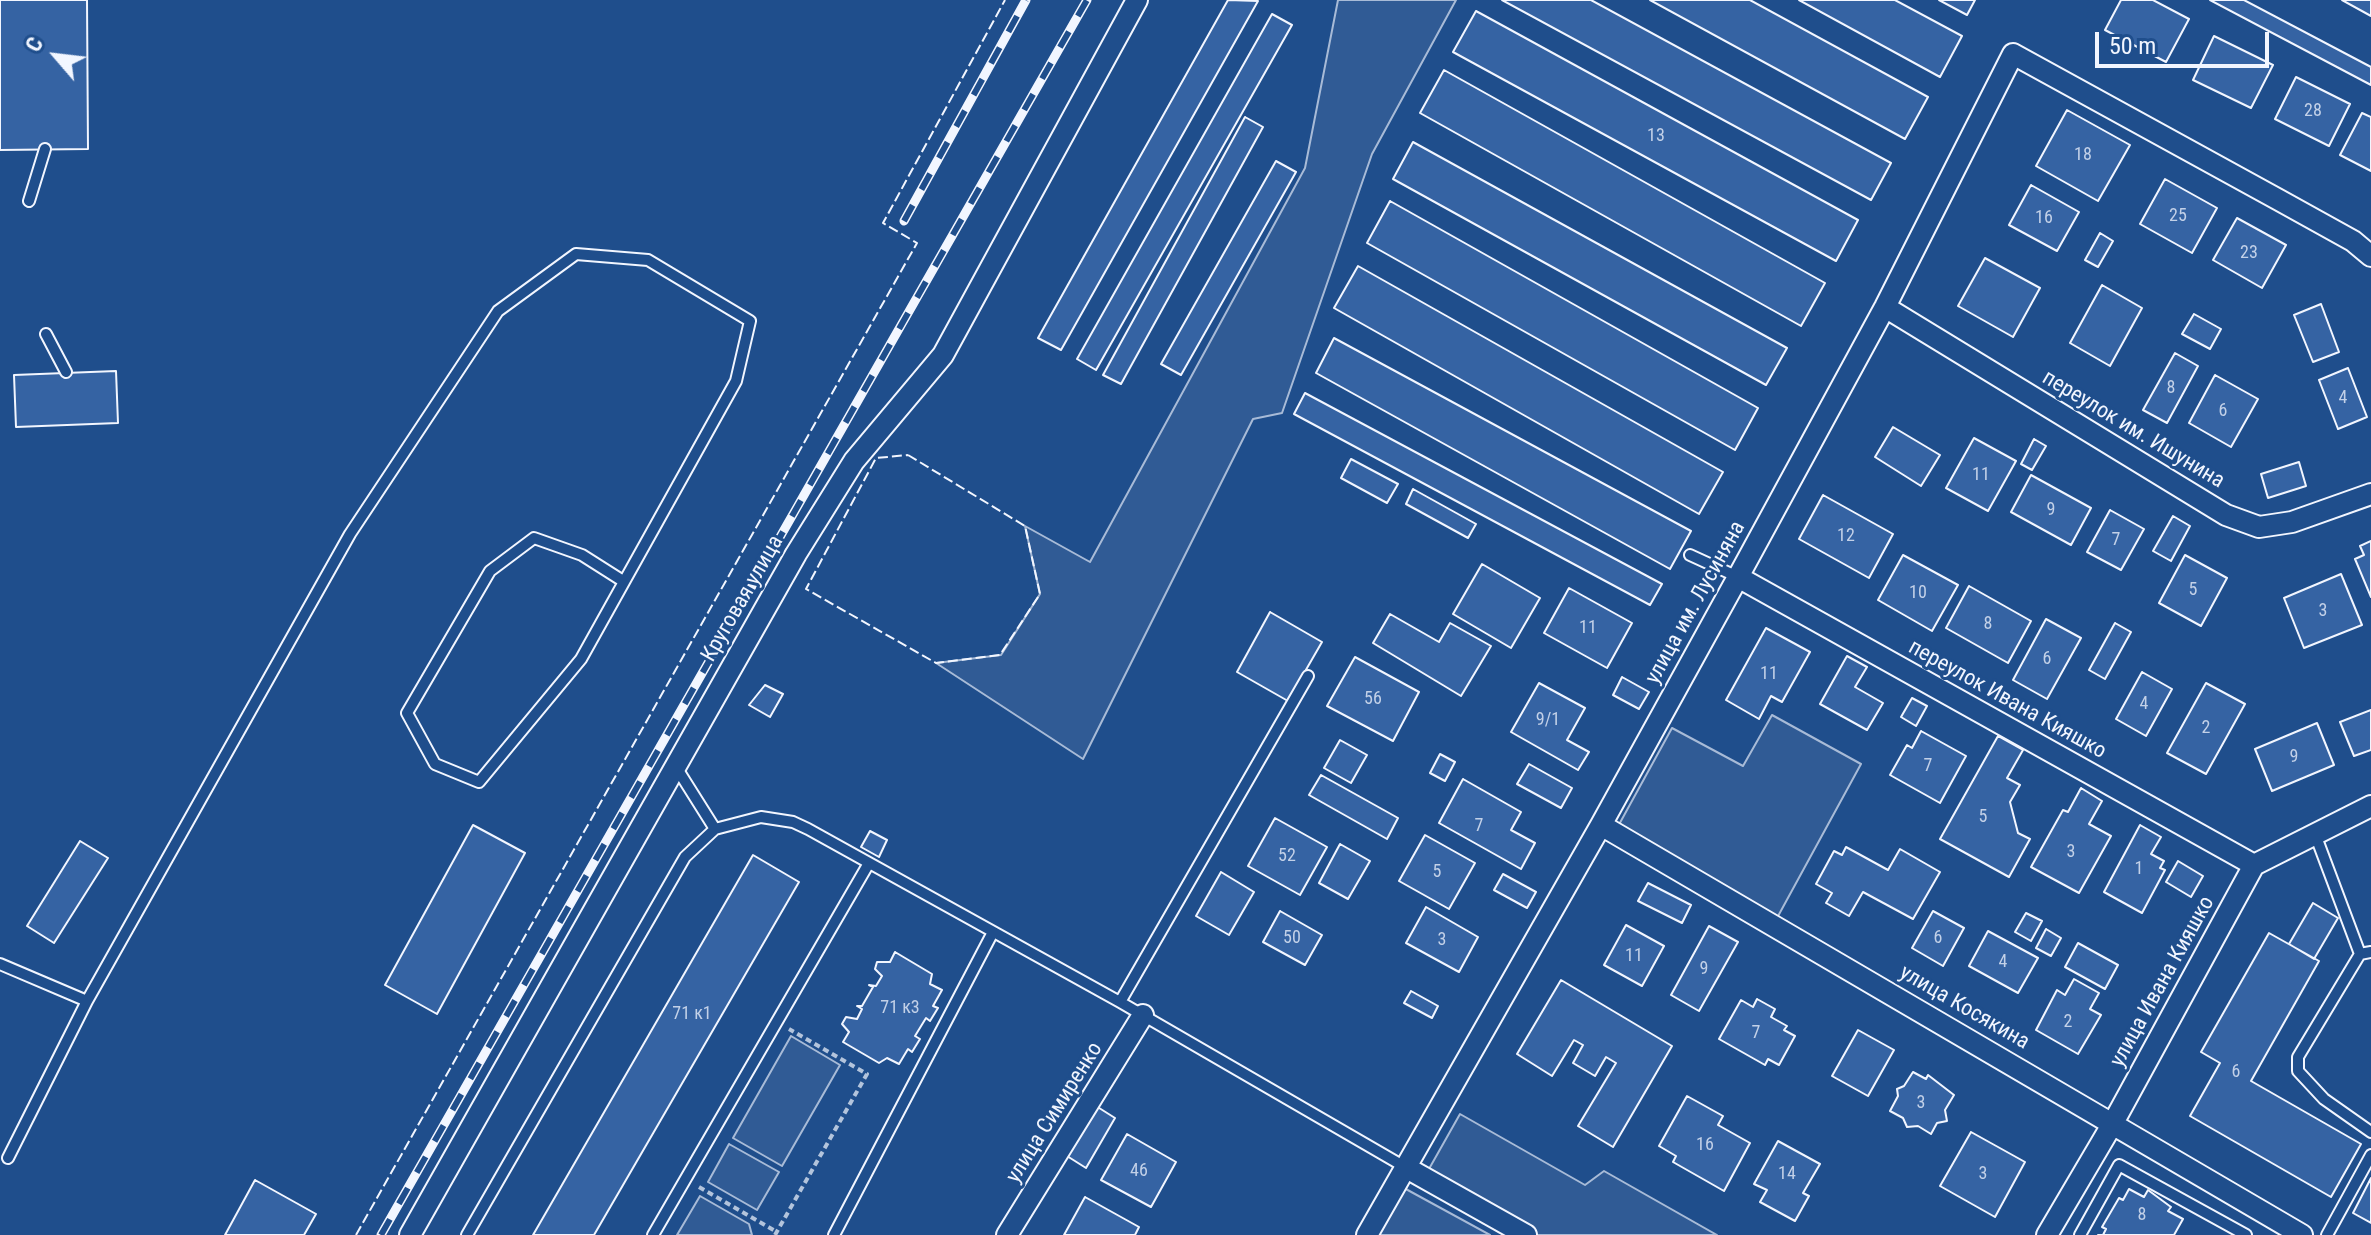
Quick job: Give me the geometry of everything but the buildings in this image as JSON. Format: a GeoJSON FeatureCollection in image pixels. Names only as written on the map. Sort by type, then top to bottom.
{"type":"FeatureCollection","features":[{"type":"Feature","properties":{"kind":"street","name":"Круговая улица"},"geometry":{"type":"LineString","coordinates":[[410,1235],[675,765],[854,461],[943,355],[1137,0]]}},
{"type":"Feature","properties":{"kind":"street","name":"улица им. Лусиняна"},"geometry":{"type":"LineString","coordinates":[[1367,1235],[1601,825],[1738,577],[1885,307],[2013,54],[2304,213],[2353,241],[2371,256]]}},
{"type":"Feature","properties":{"kind":"street","name":"переулок им. Ишунина"},"geometry":{"type":"LineString","coordinates":[[1885,307],[2226,515],[2259,527],[2292,522],[2371,494]]}},
{"type":"Feature","properties":{"kind":"street","name":"переулок Ивана Кияшко"},"geometry":{"type":"LineString","coordinates":[[1738,577],[2254,865]]}},
{"type":"Feature","properties":{"kind":"street"},"geometry":{"type":"LineString","coordinates":[[2254,865],[2371,806]]}},
{"type":"Feature","properties":{"kind":"street","name":"улица Косякина"},"geometry":{"type":"LineString","coordinates":[[1601,825],[2302,1235]]}},
{"type":"Feature","properties":{"kind":"street","name":"улица Ивана Кияшко"},"geometry":{"type":"LineString","coordinates":[[2047,1235],[2113,1123],[2254,865]]}},
{"type":"Feature","properties":{"kind":"street","name":"улица Симиренко"},"geometry":{"type":"LineString","coordinates":[[1007,1235],[1143,1015]]}},
{"type":"Feature","properties":{"kind":"street"},"geometry":{"type":"LineString","coordinates":[[1405,1167],[1526,1235]]}},
{"type":"Feature","properties":{"kind":"lane"},"geometry":{"type":"LineString","coordinates":[[29,201],[45,149]]}},
{"type":"Feature","properties":{"kind":"lane"},"geometry":{"type":"LineString","coordinates":[[8,1158],[87,1001],[359,521],[498,311],[576,254],[648,260],[750,321],[736,381],[581,659],[479,782],[435,764],[407,713],[490,571],[534,538],[582,555],[623,581]]}},
{"type":"Feature","properties":{"kind":"lane"},"geometry":{"type":"LineString","coordinates":[[46,334],[66,372]]}},
{"type":"Feature","properties":{"kind":"lane"},"geometry":{"type":"LineString","coordinates":[[1690,555],[1738,577]]}},
{"type":"Feature","properties":{"kind":"lane"},"geometry":{"type":"LineString","coordinates":[[1120,1002],[1308,676]]}},
{"type":"Feature","properties":{"kind":"lane"},"geometry":{"type":"LineString","coordinates":[[675,765],[715,829]]}},
{"type":"Feature","properties":{"kind":"lane"},"geometry":{"type":"LineString","coordinates":[[467,1235],[685,857],[715,829],[744,819],[777,818],[801,826],[1120,1002],[1405,1167]]}},
{"type":"Feature","properties":{"kind":"lane"},"geometry":{"type":"LineString","coordinates":[[2315,834],[2366,953],[2298,1057],[2298,1071],[2324,1099],[2371,1132]]}},
{"type":"Feature","properties":{"kind":"lane"},"geometry":{"type":"LineString","coordinates":[[653,1235],[869,863]]}},
{"type":"Feature","properties":{"kind":"lane"},"geometry":{"type":"LineString","coordinates":[[834,1235],[993,932]]}},
{"type":"Feature","properties":{"kind":"lane"},"geometry":{"type":"LineString","coordinates":[[0,964],[87,1001]]}},
{"type":"Feature","properties":{"kind":"lane"},"geometry":{"type":"LineString","coordinates":[[2327,1235],[2371,1155]]}},
{"type":"Feature","properties":{"kind":"lane"},"geometry":{"type":"LineString","coordinates":[[2080,1235],[2119,1165],[2246,1235]]}},
{"type":"Feature","properties":{"kind":"path"},"geometry":{"type":"LineString","coordinates":[[685,1179],[776,1233],[867,1074],[776,1022]]}},
{"type":"Feature","properties":{"kind":"shaded area"},"geometry":{"type":"Polygon","coordinates":[[[1338,0],[1456,0],[1372,154],[1282,413],[1253,419],[1083,759],[936,663],[1001,655],[1040,594],[1025,526],[1090,562],[1305,168],[1338,0]]]}},
{"type":"Feature","properties":{"kind":"shaded area"},"geometry":{"type":"Polygon","coordinates":[[[1772,715],[1861,764],[1777,918],[1616,830],[1672,728],[1743,766],[1772,715]]]}},
{"type":"Feature","properties":{"kind":"shaded area"},"geometry":{"type":"Polygon","coordinates":[[[791,1036],[840,1065],[782,1166],[733,1138],[791,1036]]]}},
{"type":"Feature","properties":{"kind":"shaded area"},"geometry":{"type":"Polygon","coordinates":[[[1460,1114],[1585,1185],[1604,1171],[1717,1235],[1530,1235],[1425,1176],[1460,1114]]]}},
{"type":"Feature","properties":{"kind":"shaded area"},"geometry":{"type":"Polygon","coordinates":[[[729,1144],[779,1172],[757,1210],[708,1182],[729,1144]]]}},
{"type":"Feature","properties":{"kind":"shaded area"},"geometry":{"type":"Polygon","coordinates":[[[1404,1188],[1490,1235],[1378,1235],[1404,1188]]]}},
{"type":"Feature","properties":{"kind":"shaded area"},"geometry":{"type":"Polygon","coordinates":[[[700,1196],[749,1224],[752,1235],[677,1235],[700,1196]]]}},
{"type":"Feature","properties":{"kind":"railway"},"geometry":{"type":"LineString","coordinates":[[904,221],[1026,0]]}},
{"type":"Feature","properties":{"kind":"railway"},"geometry":{"type":"LineString","coordinates":[[381,1235],[1087,0]]}},
{"type":"Feature","properties":{"kind":"fence"},"geometry":{"type":"LineString","coordinates":[[356,1235],[917,243],[883,223],[1005,0]]}},
{"type":"Feature","properties":{"kind":"fence"},"geometry":{"type":"LineString","coordinates":[[908,455],[1025,526],[1040,594],[1000,655],[936,663],[806,589],[876,458],[908,455]]}}]}
